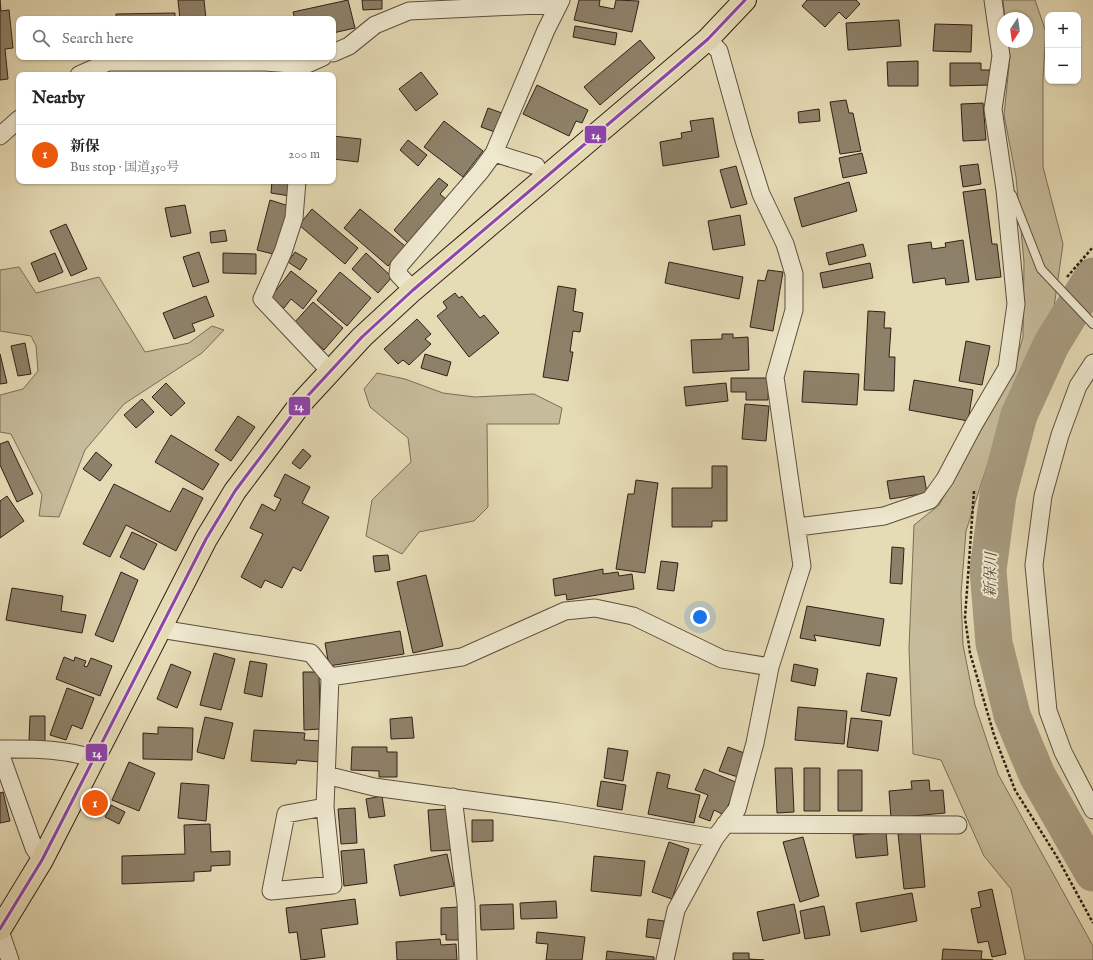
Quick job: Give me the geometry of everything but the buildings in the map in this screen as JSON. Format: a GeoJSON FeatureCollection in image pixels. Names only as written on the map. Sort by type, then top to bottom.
{"type":"FeatureCollection","features":[{"type":"Feature","properties":{"kind":"highway"},"geometry":{"type":"LineString","coordinates":[[0,930],[42,860],[206,539],[235,491],[302,402],[362,337],[413,290],[708,39],[745,0]]}},
{"type":"Feature","properties":{"kind":"street"},"geometry":{"type":"LineString","coordinates":[[798,527],[884,516],[930,500],[945,479],[973,426],[1007,368],[1016,304],[1005,190],[993,110],[1001,56],[993,0]]}},
{"type":"Feature","properties":{"kind":"street"},"geometry":{"type":"LineString","coordinates":[[336,52],[349,46],[375,25],[409,11],[560,2],[546,30],[494,153],[480,172],[399,266],[398,274],[413,290]]}},
{"type":"Feature","properties":{"kind":"street"},"geometry":{"type":"LineString","coordinates":[[665,960],[676,910],[715,838],[737,809],[755,743],[770,667],[802,566],[798,527],[775,377],[794,310],[794,274],[785,244],[761,194],[742,137],[718,51],[708,39]]}},
{"type":"Feature","properties":{"kind":"street"},"geometry":{"type":"LineString","coordinates":[[86,72],[108,62],[267,69],[305,64],[315,60]]}},
{"type":"Feature","properties":{"kind":"street"},"geometry":{"type":"LineString","coordinates":[[0,136],[16,122]]}},
{"type":"Feature","properties":{"kind":"street"},"geometry":{"type":"LineString","coordinates":[[494,153],[536,166]]}},
{"type":"Feature","properties":{"kind":"street"},"geometry":{"type":"LineString","coordinates":[[297,184],[294,218],[283,252],[262,299],[330,370]]}},
{"type":"Feature","properties":{"kind":"street"},"geometry":{"type":"LineString","coordinates":[[1093,363],[1078,386],[1060,436],[1043,496],[1034,565],[1048,712],[1063,752],[1093,810]]}},
{"type":"Feature","properties":{"kind":"street"},"geometry":{"type":"LineString","coordinates":[[330,677],[462,657],[565,611],[595,608],[633,616],[722,659],[770,667]]}},
{"type":"Feature","properties":{"kind":"street"},"geometry":{"type":"LineString","coordinates":[[160,629],[311,653],[330,677],[326,807],[333,885],[271,892],[286,814],[326,807]]}},
{"type":"Feature","properties":{"kind":"street"},"geometry":{"type":"LineString","coordinates":[[0,749],[46,748],[95,758]]}},
{"type":"Feature","properties":{"kind":"street"},"geometry":{"type":"LineString","coordinates":[[0,753],[34,848],[42,860]]}},
{"type":"Feature","properties":{"kind":"street"},"geometry":{"type":"LineString","coordinates":[[326,775],[374,787],[558,812],[715,838]]}},
{"type":"Feature","properties":{"kind":"street"},"geometry":{"type":"LineString","coordinates":[[453,797],[466,903],[468,960]]}},
{"type":"Feature","properties":{"kind":"street"},"geometry":{"type":"LineString","coordinates":[[725,824],[958,825]]}},
{"type":"Feature","properties":{"kind":"street"},"geometry":{"type":"LineString","coordinates":[[0,930],[10,960]]}},
{"type":"Feature","properties":{"kind":"lane"},"geometry":{"type":"LineString","coordinates":[[1005,190],[1012,195],[1041,269],[1093,324]]}},
{"type":"Feature","properties":{"kind":"path"},"geometry":{"type":"LineString","coordinates":[[1058,288],[1093,248]]}},
{"type":"Feature","properties":{"kind":"path"},"geometry":{"type":"LineString","coordinates":[[974,491],[966,618],[970,653],[994,735],[1015,790],[1057,857],[1093,923]]}},
{"type":"Feature","properties":{"kind":"shaded area"},"geometry":{"type":"Polygon","coordinates":[[[1003,0],[1035,0],[1045,29],[1043,78],[1043,167],[1063,244],[1053,314],[1029,376],[988,463],[966,531],[961,594],[963,645],[975,705],[998,774],[1093,946],[1093,960],[1025,960],[1011,889],[984,856],[941,760],[913,754],[909,648],[914,525],[939,505],[1012,375],[1023,337],[1024,262],[1016,177],[1004,115],[1010,56],[1009,48],[1033,48],[1033,12],[1004,12],[1003,0]]]}},
{"type":"Feature","properties":{"kind":"shaded area"},"geometry":{"type":"Polygon","coordinates":[[[19,267],[36,293],[99,277],[145,352],[189,343],[212,326],[224,330],[202,353],[124,404],[85,450],[59,517],[39,516],[42,495],[11,434],[0,432],[0,395],[23,389],[38,371],[36,346],[31,336],[0,331],[0,270],[19,267]]]}},
{"type":"Feature","properties":{"kind":"shaded area"},"geometry":{"type":"Polygon","coordinates":[[[377,373],[405,379],[443,393],[475,397],[534,394],[562,408],[559,424],[487,424],[488,507],[474,521],[419,532],[402,554],[366,536],[372,500],[411,462],[408,438],[370,407],[364,389],[377,373]]]}},
{"type":"Feature","properties":{"kind":"waterway","name":"新保川"},"geometry":{"type":"LineString","coordinates":[[1093,276],[1051,345],[1019,415],[998,495],[988,570],[994,643],[1012,715],[1037,775],[1093,873]]}},
{"type":"Feature","properties":{"kind":"transit line","name":"14"},"geometry":{"type":"LineString","coordinates":[[0,929],[42,860],[206,539],[235,491],[302,402],[362,337],[413,290],[708,39],[745,0]]}},
{"type":"Feature","properties":{"kind":"place","name":"新保"},"geometry":{"type":"Point","coordinates":[95,803]}}]}
